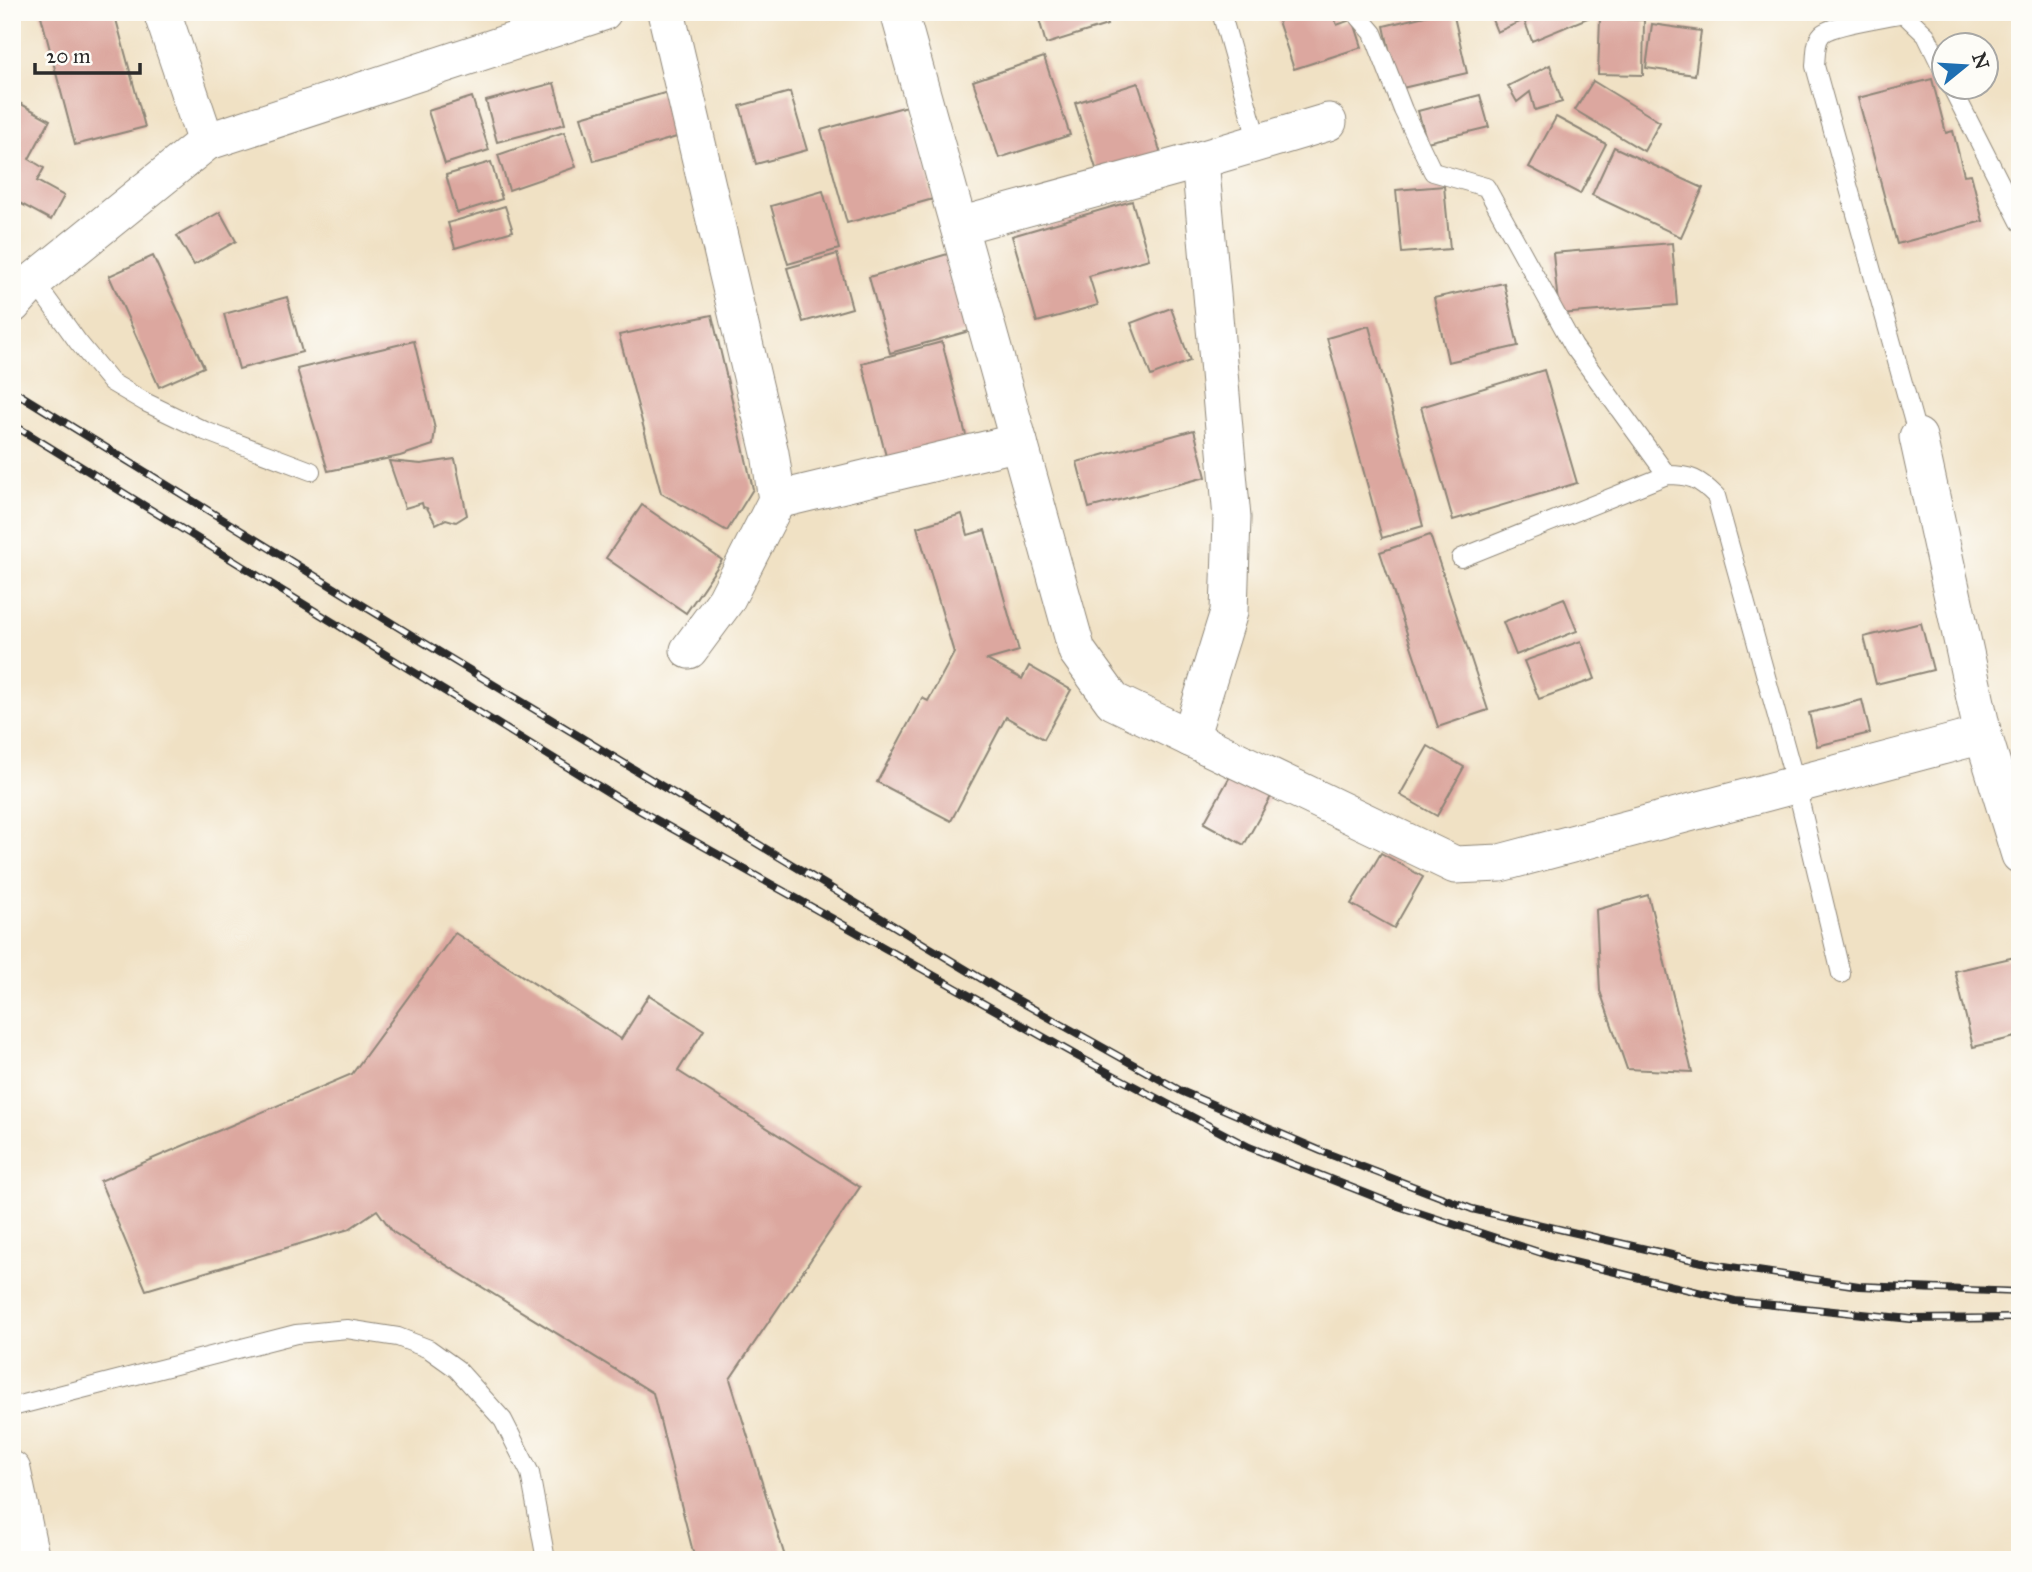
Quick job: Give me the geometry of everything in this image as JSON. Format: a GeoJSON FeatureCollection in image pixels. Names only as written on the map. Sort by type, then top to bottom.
{"type":"FeatureCollection","features":[{"type":"Feature","properties":{"kind":"street"},"geometry":{"type":"LineString","coordinates":[[162,12],[206,142]]}},
{"type":"Feature","properties":{"kind":"street"},"geometry":{"type":"LineString","coordinates":[[19,285],[206,142],[603,12]]}},
{"type":"Feature","properties":{"kind":"street"},"geometry":{"type":"LineString","coordinates":[[666,12],[770,453],[777,500],[726,600],[689,650]]}},
{"type":"Feature","properties":{"kind":"street"},"geometry":{"type":"LineString","coordinates":[[899,12],[1077,651],[1113,701],[1455,865],[1500,863],[1983,735]]}},
{"type":"Feature","properties":{"kind":"street"},"geometry":{"type":"LineString","coordinates":[[959,226],[1328,122]]}},
{"type":"Feature","properties":{"kind":"street"},"geometry":{"type":"LineString","coordinates":[[1190,738],[1229,612],[1232,518],[1200,160]]}},
{"type":"Feature","properties":{"kind":"street"},"geometry":{"type":"LineString","coordinates":[[1918,437],[1983,735],[2020,855]]}},
{"type":"Feature","properties":{"kind":"street"},"geometry":{"type":"LineString","coordinates":[[777,500],[1019,442]]}},
{"type":"Feature","properties":{"kind":"street"},"geometry":{"type":"LineString","coordinates":[[12,1470],[31,1560]]}},
{"type":"Feature","properties":{"kind":"lane"},"geometry":{"type":"LineString","coordinates":[[1221,12],[1258,143]]}},
{"type":"Feature","properties":{"kind":"lane"},"geometry":{"type":"LineString","coordinates":[[1355,12],[1373,33],[1403,110],[1433,172],[1486,187],[1574,347],[1667,475]]}},
{"type":"Feature","properties":{"kind":"lane"},"geometry":{"type":"LineString","coordinates":[[1918,437],[1815,66],[1817,45],[1822,34],[1835,28],[1903,13],[1926,35],[1930,43]]}},
{"type":"Feature","properties":{"kind":"lane"},"geometry":{"type":"LineString","coordinates":[[1959,102],[2020,222]]}},
{"type":"Feature","properties":{"kind":"lane"},"geometry":{"type":"LineString","coordinates":[[19,285],[78,342],[111,382],[205,431],[311,471]]}},
{"type":"Feature","properties":{"kind":"lane"},"geometry":{"type":"LineString","coordinates":[[1461,558],[1667,475],[1682,475],[1701,481],[1716,496],[1796,785],[1841,974]]}},
{"type":"Feature","properties":{"kind":"lane"},"geometry":{"type":"LineString","coordinates":[[12,1407],[296,1334],[347,1329],[398,1337],[429,1349],[457,1369],[503,1420],[530,1473],[546,1560]]}},
{"type":"Feature","properties":{"kind":"building"},"geometry":{"type":"Polygon","coordinates":[[[40,12],[114,12],[145,127],[75,145],[40,12]]]}},
{"type":"Feature","properties":{"kind":"building"},"geometry":{"type":"Polygon","coordinates":[[[1037,12],[1103,12],[1107,25],[1046,44],[1037,12]]]}},
{"type":"Feature","properties":{"kind":"building"},"geometry":{"type":"Polygon","coordinates":[[[1275,12],[1332,12],[1337,25],[1353,19],[1362,47],[1294,69],[1275,12]]]}},
{"type":"Feature","properties":{"kind":"building"},"geometry":{"type":"Polygon","coordinates":[[[1441,12],[1453,12],[1467,73],[1398,89],[1384,26],[1441,12]]]}},
{"type":"Feature","properties":{"kind":"building"},"geometry":{"type":"Polygon","coordinates":[[[1489,12],[1588,12],[1590,17],[1532,41],[1524,20],[1497,32],[1489,12]]]}},
{"type":"Feature","properties":{"kind":"building"},"geometry":{"type":"Polygon","coordinates":[[[1600,18],[1644,20],[1643,75],[1598,74],[1600,18]]]}},
{"type":"Feature","properties":{"kind":"building"},"geometry":{"type":"Polygon","coordinates":[[[1652,24],[1701,31],[1695,75],[1646,68],[1652,24]]]}},
{"type":"Feature","properties":{"kind":"building"},"geometry":{"type":"Polygon","coordinates":[[[1044,57],[1070,135],[999,158],[973,81],[1044,57]]]}},
{"type":"Feature","properties":{"kind":"building"},"geometry":{"type":"Polygon","coordinates":[[[1550,65],[1562,102],[1535,110],[1530,92],[1517,102],[1508,86],[1550,65]]]}},
{"type":"Feature","properties":{"kind":"building"},"geometry":{"type":"Polygon","coordinates":[[[1930,80],[1930,102],[1938,102],[1946,133],[1953,131],[1964,175],[1971,174],[1983,221],[1897,244],[1858,98],[1930,80]]]}},
{"type":"Feature","properties":{"kind":"building"},"geometry":{"type":"Polygon","coordinates":[[[1593,81],[1660,122],[1644,151],[1575,110],[1593,81]]]}},
{"type":"Feature","properties":{"kind":"building"},"geometry":{"type":"Polygon","coordinates":[[[554,83],[565,124],[497,142],[486,101],[554,83]]]}},
{"type":"Feature","properties":{"kind":"building"},"geometry":{"type":"Polygon","coordinates":[[[1138,83],[1163,160],[1100,181],[1075,103],[1138,83]]]}},
{"type":"Feature","properties":{"kind":"building"},"geometry":{"type":"Polygon","coordinates":[[[668,92],[680,136],[594,161],[581,117],[668,92]]]}},
{"type":"Feature","properties":{"kind":"building"},"geometry":{"type":"Polygon","coordinates":[[[790,92],[807,150],[756,164],[740,106],[790,92]]]}},
{"type":"Feature","properties":{"kind":"building"},"geometry":{"type":"Polygon","coordinates":[[[1480,95],[1489,127],[1427,142],[1418,111],[1480,95]]]}},
{"type":"Feature","properties":{"kind":"building"},"geometry":{"type":"Polygon","coordinates":[[[472,97],[489,150],[445,164],[428,111],[472,97]]]}},
{"type":"Feature","properties":{"kind":"building"},"geometry":{"type":"Polygon","coordinates":[[[12,99],[50,120],[29,159],[44,168],[37,181],[64,196],[51,220],[12,199],[12,99]]]}},
{"type":"Feature","properties":{"kind":"building"},"geometry":{"type":"Polygon","coordinates":[[[907,106],[933,199],[847,223],[821,130],[907,106]]]}},
{"type":"Feature","properties":{"kind":"building"},"geometry":{"type":"Polygon","coordinates":[[[1556,117],[1606,144],[1580,194],[1529,167],[1556,117]]]}},
{"type":"Feature","properties":{"kind":"building"},"geometry":{"type":"Polygon","coordinates":[[[564,132],[576,167],[509,190],[498,155],[564,132]]]}},
{"type":"Feature","properties":{"kind":"building"},"geometry":{"type":"Polygon","coordinates":[[[1614,147],[1703,188],[1681,237],[1592,195],[1614,147]]]}},
{"type":"Feature","properties":{"kind":"building"},"geometry":{"type":"Polygon","coordinates":[[[491,162],[502,199],[457,213],[446,175],[491,162]]]}},
{"type":"Feature","properties":{"kind":"building"},"geometry":{"type":"Polygon","coordinates":[[[1444,186],[1450,249],[1402,253],[1396,190],[1444,186]]]}},
{"type":"Feature","properties":{"kind":"building"},"geometry":{"type":"Polygon","coordinates":[[[823,191],[839,249],[788,264],[771,206],[823,191]]]}},
{"type":"Feature","properties":{"kind":"building"},"geometry":{"type":"Polygon","coordinates":[[[1132,201],[1149,259],[1089,276],[1098,305],[1037,322],[1012,236],[1132,201]]]}},
{"type":"Feature","properties":{"kind":"building"},"geometry":{"type":"Polygon","coordinates":[[[505,206],[513,231],[455,248],[448,223],[505,206]]]}},
{"type":"Feature","properties":{"kind":"building"},"geometry":{"type":"Polygon","coordinates":[[[220,212],[236,241],[194,265],[177,236],[220,212]]]}},
{"type":"Feature","properties":{"kind":"building"},"geometry":{"type":"Polygon","coordinates":[[[1672,243],[1677,305],[1559,314],[1553,253],[1672,243]]]}},
{"type":"Feature","properties":{"kind":"building"},"geometry":{"type":"Polygon","coordinates":[[[951,253],[973,330],[890,353],[869,277],[951,253]]]}},
{"type":"Feature","properties":{"kind":"building"},"geometry":{"type":"Polygon","coordinates":[[[837,254],[852,308],[803,322],[787,268],[837,254]]]}},
{"type":"Feature","properties":{"kind":"building"},"geometry":{"type":"Polygon","coordinates":[[[153,256],[204,367],[159,387],[109,276],[153,256]]]}},
{"type":"Feature","properties":{"kind":"building"},"geometry":{"type":"Polygon","coordinates":[[[1504,283],[1518,346],[1448,362],[1434,298],[1504,283]]]}},
{"type":"Feature","properties":{"kind":"building"},"geometry":{"type":"Polygon","coordinates":[[[287,297],[302,352],[239,369],[224,314],[287,297]]]}},
{"type":"Feature","properties":{"kind":"building"},"geometry":{"type":"Polygon","coordinates":[[[1171,308],[1190,361],[1151,376],[1131,323],[1171,308]]]}},
{"type":"Feature","properties":{"kind":"building"},"geometry":{"type":"Polygon","coordinates":[[[712,315],[753,489],[727,531],[661,493],[619,335],[712,315]]]}},
{"type":"Feature","properties":{"kind":"building"},"geometry":{"type":"Polygon","coordinates":[[[1369,326],[1423,526],[1382,538],[1327,338],[1369,326]]]}},
{"type":"Feature","properties":{"kind":"building"},"geometry":{"type":"Polygon","coordinates":[[[414,341],[435,429],[433,445],[400,456],[328,471],[297,369],[414,341]]]}},
{"type":"Feature","properties":{"kind":"building"},"geometry":{"type":"Polygon","coordinates":[[[942,342],[969,447],[889,468],[862,363],[942,342]]]}},
{"type":"Feature","properties":{"kind":"building"},"geometry":{"type":"Polygon","coordinates":[[[1544,370],[1577,483],[1453,520],[1421,407],[1544,370]]]}},
{"type":"Feature","properties":{"kind":"building"},"geometry":{"type":"Polygon","coordinates":[[[1194,430],[1206,477],[1089,508],[1077,462],[1194,430]]]}},
{"type":"Feature","properties":{"kind":"building"},"geometry":{"type":"Polygon","coordinates":[[[455,459],[467,515],[456,522],[446,519],[436,524],[422,503],[405,508],[389,461],[421,464],[455,459]]]}},
{"type":"Feature","properties":{"kind":"building"},"geometry":{"type":"Polygon","coordinates":[[[642,505],[722,560],[686,613],[606,558],[642,505]]]}},
{"type":"Feature","properties":{"kind":"building"},"geometry":{"type":"Polygon","coordinates":[[[962,514],[968,535],[985,530],[1019,651],[987,660],[1022,679],[1029,666],[1071,690],[1044,739],[1006,717],[951,821],[877,782],[922,698],[928,701],[954,653],[917,527],[962,514]]]}},
{"type":"Feature","properties":{"kind":"building"},"geometry":{"type":"Polygon","coordinates":[[[1430,535],[1488,710],[1438,727],[1380,552],[1430,535]]]}},
{"type":"Feature","properties":{"kind":"building"},"geometry":{"type":"Polygon","coordinates":[[[1564,598],[1577,631],[1516,655],[1503,622],[1564,598]]]}},
{"type":"Feature","properties":{"kind":"building"},"geometry":{"type":"Polygon","coordinates":[[[1921,623],[1933,670],[1876,684],[1864,637],[1921,623]]]}},
{"type":"Feature","properties":{"kind":"building"},"geometry":{"type":"Polygon","coordinates":[[[1581,641],[1595,679],[1539,699],[1524,661],[1581,641]]]}},
{"type":"Feature","properties":{"kind":"building"},"geometry":{"type":"Polygon","coordinates":[[[1862,700],[1870,733],[1817,746],[1809,713],[1862,700]]]}},
{"type":"Feature","properties":{"kind":"building"},"geometry":{"type":"Polygon","coordinates":[[[1428,746],[1464,767],[1437,816],[1400,795],[1428,746]]]}},
{"type":"Feature","properties":{"kind":"building"},"geometry":{"type":"Polygon","coordinates":[[[1233,771],[1273,793],[1244,845],[1204,823],[1233,771]]]}},
{"type":"Feature","properties":{"kind":"building"},"geometry":{"type":"Polygon","coordinates":[[[1381,853],[1423,877],[1394,928],[1351,904],[1381,853]]]}},
{"type":"Feature","properties":{"kind":"building"},"geometry":{"type":"Polygon","coordinates":[[[1648,895],[1692,1072],[1627,1069],[1600,991],[1596,910],[1648,895]]]}},
{"type":"Feature","properties":{"kind":"building"},"geometry":{"type":"Polygon","coordinates":[[[455,933],[621,1039],[649,995],[704,1030],[678,1071],[860,1187],[730,1379],[786,1560],[695,1560],[653,1393],[393,1232],[377,1210],[349,1229],[146,1290],[100,1181],[352,1074],[455,933]]]}},
{"type":"Feature","properties":{"kind":"building"},"geometry":{"type":"Polygon","coordinates":[[[2019,956],[2020,1036],[1973,1047],[1955,971],[2019,956]]]}},
{"type":"Feature","properties":{"kind":"railway"},"geometry":{"type":"LineString","coordinates":[[12,390],[403,630],[1005,993],[1181,1091],[1321,1151],[1472,1209],[1711,1264],[1859,1286],[2020,1292]]}},
{"type":"Feature","properties":{"kind":"railway"},"geometry":{"type":"LineString","coordinates":[[12,424],[621,800],[1079,1057],[1249,1147],[1398,1206],[1557,1258],[1735,1301],[1911,1319],[2020,1318]]}}]}
